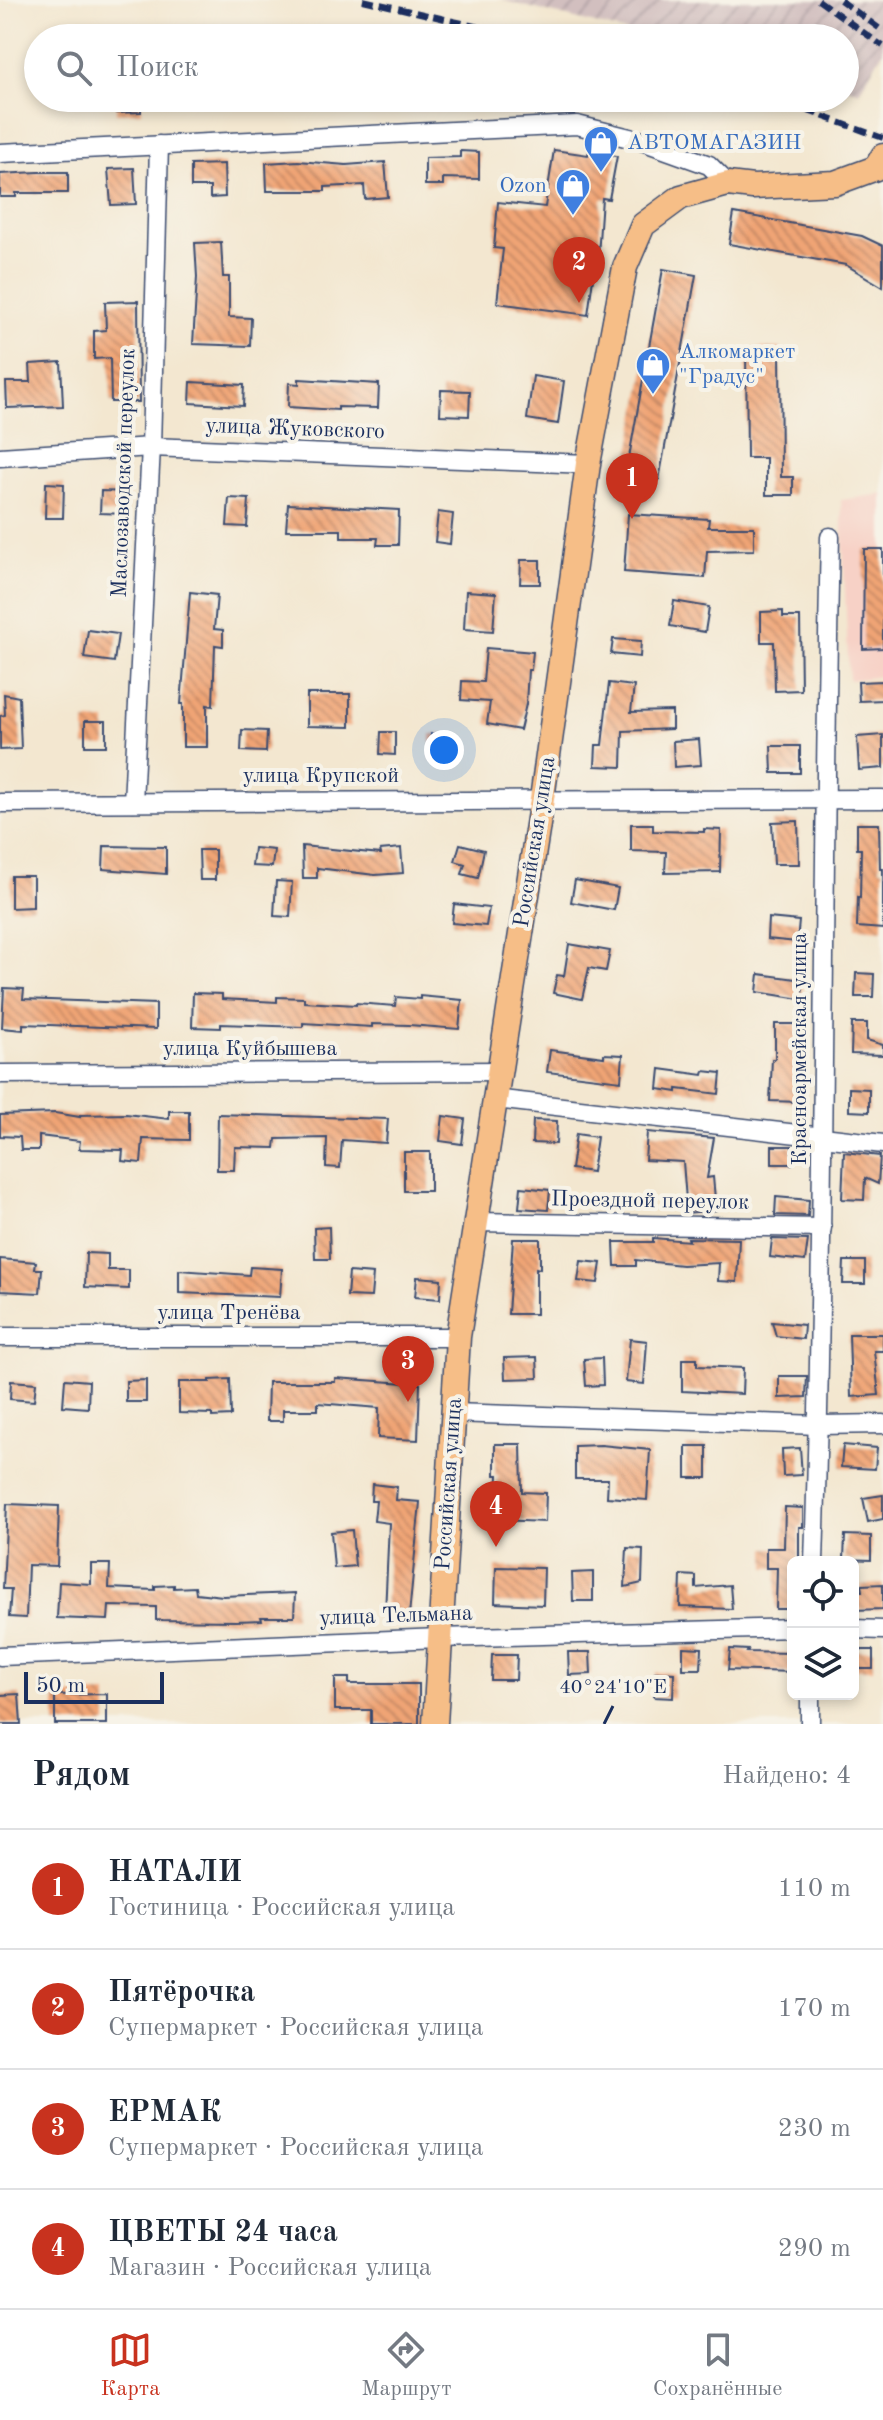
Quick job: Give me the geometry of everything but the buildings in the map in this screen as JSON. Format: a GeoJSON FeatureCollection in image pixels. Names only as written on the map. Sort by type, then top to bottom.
{"type":"FeatureCollection","features":[{"type":"Feature","properties":{"kind":"main road","name":"Российская улица"},"geometry":{"type":"LineString","coordinates":[[435,1724],[458,1337],[542,799],[588,464],[625,267],[643,225],[681,197],[728,184],[753,187],[835,183],[881,166]]}},
{"type":"Feature","properties":{"kind":"street"},"geometry":{"type":"LineString","coordinates":[[0,153],[577,125],[642,141],[709,165],[728,184]]}},
{"type":"Feature","properties":{"kind":"street","name":"Маслозаводской переулок"},"geometry":{"type":"LineString","coordinates":[[133,802],[151,447],[159,145]]}},
{"type":"Feature","properties":{"kind":"street","name":"улица Жуковского"},"geometry":{"type":"LineString","coordinates":[[0,457],[151,447],[588,464]]}},
{"type":"Feature","properties":{"kind":"street","name":"Красноармейская улица"},"geometry":{"type":"LineString","coordinates":[[814,1556],[824,1135],[824,801],[830,537]]}},
{"type":"Feature","properties":{"kind":"street","name":"улица Крупской"},"geometry":{"type":"LineString","coordinates":[[0,803],[883,799]]}},
{"type":"Feature","properties":{"kind":"street","name":"улица Куйбышева"},"geometry":{"type":"LineString","coordinates":[[0,1074],[500,1071]]}},
{"type":"Feature","properties":{"kind":"street"},"geometry":{"type":"LineString","coordinates":[[495,1099],[883,1144]]}},
{"type":"Feature","properties":{"kind":"street","name":"Проездной переулок"},"geometry":{"type":"LineString","coordinates":[[476,1222],[822,1228]]}},
{"type":"Feature","properties":{"kind":"street","name":"улица Тренёва"},"geometry":{"type":"LineString","coordinates":[[0,1337],[458,1337]]}},
{"type":"Feature","properties":{"kind":"street"},"geometry":{"type":"LineString","coordinates":[[453,1413],[819,1425],[883,1424]]}},
{"type":"Feature","properties":{"kind":"street","name":"улица Тельмана"},"geometry":{"type":"LineString","coordinates":[[0,1656],[440,1638],[787,1628]]}},
{"type":"Feature","properties":{"kind":"street"},"geometry":{"type":"LineString","coordinates":[[859,1629],[883,1630]]}},
{"type":"Feature","properties":{"kind":"street"},"geometry":{"type":"LineString","coordinates":[[810,1700],[810,1724]]}},
{"type":"Feature","properties":{"kind":"shaded area"},"geometry":{"type":"Polygon","coordinates":[[[501,0],[883,0],[883,51],[859,91],[859,24],[595,24],[501,0]]]}},
{"type":"Feature","properties":{"kind":"shaded area"},"geometry":{"type":"Polygon","coordinates":[[[883,494],[883,676],[849,680],[841,500],[883,494]]]}},
{"type":"Feature","properties":{"kind":"railway"},"geometry":{"type":"LineString","coordinates":[[363,0],[467,24]]}},
{"type":"Feature","properties":{"kind":"railway"},"geometry":{"type":"LineString","coordinates":[[818,0],[852,24]]}},
{"type":"Feature","properties":{"kind":"railway"},"geometry":{"type":"LineString","coordinates":[[840,0],[883,31]]}},
{"type":"Feature","properties":{"kind":"railway"},"geometry":{"type":"LineString","coordinates":[[859,29],[883,46]]}},
{"type":"Feature","properties":{"kind":"railway"},"geometry":{"type":"LineString","coordinates":[[811,112],[883,138]]}},
{"type":"Feature","properties":{"kind":"place","name":"АВТОМАГАЗИН"},"geometry":{"type":"Point","coordinates":[601,174]}},
{"type":"Feature","properties":{"kind":"place","name":"Ozon"},"geometry":{"type":"Point","coordinates":[573,217]}},
{"type":"Feature","properties":{"kind":"place","name":"Пятёрочка"},"geometry":{"type":"Point","coordinates":[579,303]}},
{"type":"Feature","properties":{"kind":"place","name":"Алкомаркет \"Градус\""},"geometry":{"type":"Point","coordinates":[653,396]}},
{"type":"Feature","properties":{"kind":"place","name":"НАТАЛИ"},"geometry":{"type":"Point","coordinates":[632,519]}},
{"type":"Feature","properties":{"kind":"place","name":"ЕРМАК"},"geometry":{"type":"Point","coordinates":[408,1402]}},
{"type":"Feature","properties":{"kind":"place","name":"ЦВЕТЫ 24 часа"},"geometry":{"type":"Point","coordinates":[496,1547]}}]}
